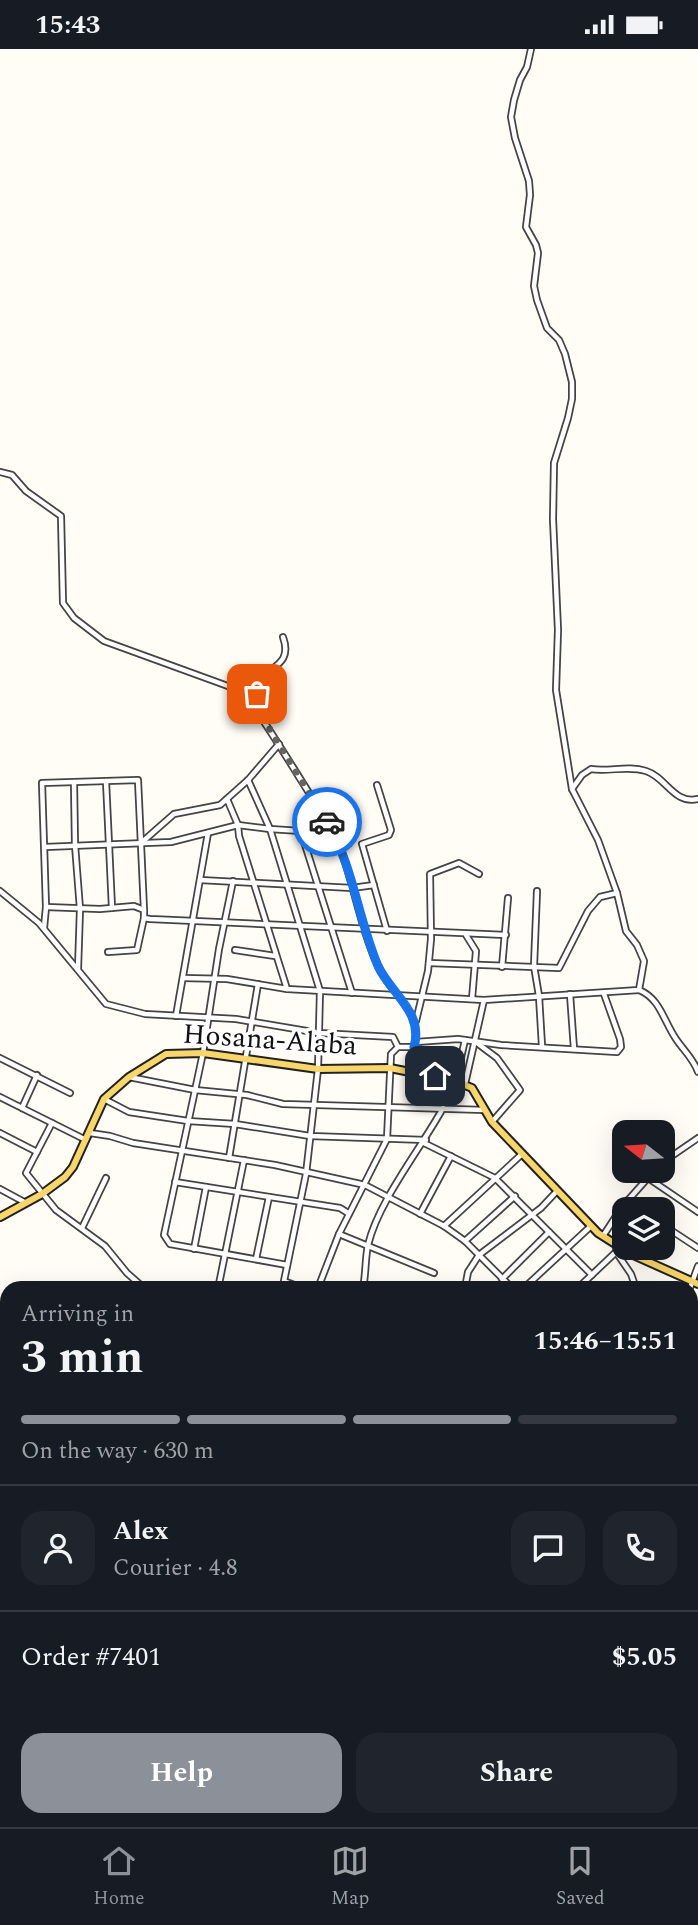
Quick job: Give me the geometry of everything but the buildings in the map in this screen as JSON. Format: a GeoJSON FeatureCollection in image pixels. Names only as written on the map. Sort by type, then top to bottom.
{"type":"FeatureCollection","features":[{"type":"Feature","properties":{"kind":"main road","name":"Hosana-Alaba"},"geometry":{"type":"LineString","coordinates":[[0,1217],[43,1194],[65,1177],[73,1167],[104,1099],[129,1077],[166,1054],[202,1053],[318,1069],[390,1068],[465,1084],[472,1088],[492,1122],[612,1245]]}},
{"type":"Feature","properties":{"kind":"main road","name":"Hosana-Alaba"},"geometry":{"type":"LineString","coordinates":[[640,1260],[684,1281]]}},
{"type":"Feature","properties":{"kind":"street"},"geometry":{"type":"LineString","coordinates":[[531,49],[514,100],[514,138],[529,181],[526,227],[537,245],[534,286],[537,300],[547,328],[559,340],[565,354],[572,382],[568,418],[554,463],[553,519],[558,630],[556,690],[572,789],[598,840],[617,893],[625,931],[637,945],[644,961],[639,990]]}},
{"type":"Feature","properties":{"kind":"street"},"geometry":{"type":"LineString","coordinates":[[0,472],[12,475],[26,491],[61,516],[63,603],[74,618],[104,641],[236,689],[247,697],[337,840],[379,967],[415,1022]]}},
{"type":"Feature","properties":{"kind":"street"},"geometry":{"type":"LineString","coordinates":[[267,725],[256,686],[258,680],[283,658],[286,650],[283,637]]}},
{"type":"Feature","properties":{"kind":"street"},"geometry":{"type":"LineString","coordinates":[[141,843],[173,814],[220,805],[248,780],[279,744]]}},
{"type":"Feature","properties":{"kind":"street"},"geometry":{"type":"LineString","coordinates":[[572,789],[582,775],[591,769],[607,772],[620,768],[649,771],[680,798],[698,800]]}},
{"type":"Feature","properties":{"kind":"street"},"geometry":{"type":"LineString","coordinates":[[44,929],[46,907],[42,783],[138,780],[144,918],[137,950],[108,952]]}},
{"type":"Feature","properties":{"kind":"street"},"geometry":{"type":"LineString","coordinates":[[248,780],[270,829],[320,991],[318,1069],[306,1174],[284,1281]]}},
{"type":"Feature","properties":{"kind":"street"},"geometry":{"type":"LineString","coordinates":[[106,781],[112,908]]}},
{"type":"Feature","properties":{"kind":"street"},"geometry":{"type":"LineString","coordinates":[[74,782],[80,909],[78,970]]}},
{"type":"Feature","properties":{"kind":"street"},"geometry":{"type":"LineString","coordinates":[[377,785],[391,830],[389,835],[362,843],[387,931]]}},
{"type":"Feature","properties":{"kind":"street"},"geometry":{"type":"LineString","coordinates":[[228,799],[287,989]]}},
{"type":"Feature","properties":{"kind":"street"},"geometry":{"type":"LineString","coordinates":[[45,846],[171,842],[238,825],[333,833]]}},
{"type":"Feature","properties":{"kind":"street"},"geometry":{"type":"LineString","coordinates":[[301,832],[352,993]]}},
{"type":"Feature","properties":{"kind":"street"},"geometry":{"type":"LineString","coordinates":[[176,1016],[208,833]]}},
{"type":"Feature","properties":{"kind":"street"},"geometry":{"type":"LineString","coordinates":[[415,1044],[415,1022],[429,963],[430,874],[459,863],[479,874]]}},
{"type":"Feature","properties":{"kind":"street"},"geometry":{"type":"LineString","coordinates":[[200,880],[352,888],[374,885]]}},
{"type":"Feature","properties":{"kind":"street"},"geometry":{"type":"LineString","coordinates":[[233,881],[195,1090],[164,1235],[170,1244],[287,1265]]}},
{"type":"Feature","properties":{"kind":"street"},"geometry":{"type":"LineString","coordinates":[[0,891],[44,929],[106,1004],[145,1014],[251,1021],[319,1033],[393,1037],[398,1047]]}},
{"type":"Feature","properties":{"kind":"street"},"geometry":{"type":"LineString","coordinates":[[537,891],[535,968],[542,1046]]}},
{"type":"Feature","properties":{"kind":"street"},"geometry":{"type":"LineString","coordinates":[[429,963],[559,968],[588,911],[600,897],[617,893]]}},
{"type":"Feature","properties":{"kind":"street"},"geometry":{"type":"LineString","coordinates":[[502,967],[508,898]]}},
{"type":"Feature","properties":{"kind":"street"},"geometry":{"type":"LineString","coordinates":[[46,907],[80,909],[134,906],[144,910]]}},
{"type":"Feature","properties":{"kind":"street"},"geometry":{"type":"LineString","coordinates":[[144,918],[506,935]]}},
{"type":"Feature","properties":{"kind":"street"},"geometry":{"type":"LineString","coordinates":[[466,934],[476,951],[472,999]]}},
{"type":"Feature","properties":{"kind":"street"},"geometry":{"type":"LineString","coordinates":[[235,950],[276,956]]}},
{"type":"Feature","properties":{"kind":"street"},"geometry":{"type":"LineString","coordinates":[[183,978],[214,978],[287,989],[484,1000],[639,990],[647,993],[654,1002],[676,1039],[691,1055],[698,1072]]}},
{"type":"Feature","properties":{"kind":"street"},"geometry":{"type":"LineString","coordinates":[[229,1158],[258,984]]}},
{"type":"Feature","properties":{"kind":"street"},"geometry":{"type":"LineString","coordinates":[[321,1281],[348,1213],[387,1139],[391,1054],[398,1047],[465,1040],[501,1045],[617,1052],[621,1047],[620,1039],[604,994]]}},
{"type":"Feature","properties":{"kind":"street"},"geometry":{"type":"LineString","coordinates":[[570,995],[573,1049]]}},
{"type":"Feature","properties":{"kind":"street"},"geometry":{"type":"LineString","coordinates":[[465,1084],[484,1000]]}},
{"type":"Feature","properties":{"kind":"street"},"geometry":{"type":"LineString","coordinates":[[455,1080],[465,1040]]}},
{"type":"Feature","properties":{"kind":"street"},"geometry":{"type":"LineString","coordinates":[[475,1041],[496,1058],[520,1090],[492,1122]]}},
{"type":"Feature","properties":{"kind":"street"},"geometry":{"type":"LineString","coordinates":[[415,1044],[458,1066]]}},
{"type":"Feature","properties":{"kind":"street"},"geometry":{"type":"LineString","coordinates":[[0,1058],[70,1093]]}},
{"type":"Feature","properties":{"kind":"street"},"geometry":{"type":"LineString","coordinates":[[22,1108],[37,1076]]}},
{"type":"Feature","properties":{"kind":"street"},"geometry":{"type":"LineString","coordinates":[[129,1077],[195,1090],[240,1094],[283,1104],[485,1109]]}},
{"type":"Feature","properties":{"kind":"street"},"geometry":{"type":"LineString","coordinates":[[0,1097],[86,1141]]}},
{"type":"Feature","properties":{"kind":"street"},"geometry":{"type":"LineString","coordinates":[[104,1099],[129,1112],[188,1121],[235,1124],[310,1136],[425,1141],[495,1178],[592,1275]]}},
{"type":"Feature","properties":{"kind":"street"},"geometry":{"type":"LineString","coordinates":[[364,1281],[368,1246],[388,1198],[443,1108]]}},
{"type":"Feature","properties":{"kind":"street"},"geometry":{"type":"LineString","coordinates":[[52,1123],[26,1173],[56,1210],[105,1246],[136,1281]]}},
{"type":"Feature","properties":{"kind":"street"},"geometry":{"type":"LineString","coordinates":[[0,1133],[37,1152]]}},
{"type":"Feature","properties":{"kind":"street"},"geometry":{"type":"LineString","coordinates":[[90,1133],[365,1185],[444,1226],[465,1241],[502,1279],[549,1232]]}},
{"type":"Feature","properties":{"kind":"street"},"geometry":{"type":"LineString","coordinates":[[676,1153],[698,1138]]}},
{"type":"Feature","properties":{"kind":"street"},"geometry":{"type":"LineString","coordinates":[[444,1226],[522,1154]]}},
{"type":"Feature","properties":{"kind":"street"},"geometry":{"type":"LineString","coordinates":[[419,1214],[451,1156]]}},
{"type":"Feature","properties":{"kind":"street"},"geometry":{"type":"LineString","coordinates":[[220,1281],[244,1160]]}},
{"type":"Feature","properties":{"kind":"street"},"geometry":{"type":"LineString","coordinates":[[82,1228],[107,1178]]}},
{"type":"Feature","properties":{"kind":"street"},"geometry":{"type":"LineString","coordinates":[[175,1182],[340,1208],[348,1213]]}},
{"type":"Feature","properties":{"kind":"street"},"geometry":{"type":"LineString","coordinates":[[631,1197],[643,1183]]}},
{"type":"Feature","properties":{"kind":"street"},"geometry":{"type":"LineString","coordinates":[[655,1183],[698,1212]]}},
{"type":"Feature","properties":{"kind":"street"},"geometry":{"type":"LineString","coordinates":[[194,1249],[206,1187]]}},
{"type":"Feature","properties":{"kind":"street"},"geometry":{"type":"LineString","coordinates":[[0,1189],[26,1203]]}},
{"type":"Feature","properties":{"kind":"street"},"geometry":{"type":"LineString","coordinates":[[466,1281],[468,1272],[479,1255],[557,1191]]}},
{"type":"Feature","properties":{"kind":"street"},"geometry":{"type":"LineString","coordinates":[[465,1241],[515,1196]]}},
{"type":"Feature","properties":{"kind":"street"},"geometry":{"type":"LineString","coordinates":[[256,1259],[269,1197]]}},
{"type":"Feature","properties":{"kind":"street"},"geometry":{"type":"LineString","coordinates":[[603,1237],[612,1224]]}},
{"type":"Feature","properties":{"kind":"street"},"geometry":{"type":"LineString","coordinates":[[532,1281],[591,1226]]}},
{"type":"Feature","properties":{"kind":"street"},"geometry":{"type":"LineString","coordinates":[[675,1233],[698,1248]]}},
{"type":"Feature","properties":{"kind":"street"},"geometry":{"type":"LineString","coordinates":[[339,1234],[434,1273]]}},
{"type":"Feature","properties":{"kind":"street"},"geometry":{"type":"LineString","coordinates":[[586,1281],[612,1253]]}},
{"type":"Feature","properties":{"kind":"street"},"geometry":{"type":"LineString","coordinates":[[623,1260],[634,1281]]}},
{"type":"Feature","properties":{"kind":"way so far"},"geometry":{"type":"LineString","coordinates":[[257,694],[267,725],[327,822]]}},
{"type":"Feature","properties":{"kind":"route"},"geometry":{"type":"LineString","coordinates":[[327,822],[337,840],[379,967],[415,1022],[417,1038],[414,1047],[458,1066],[455,1080],[435,1076]]}}]}
